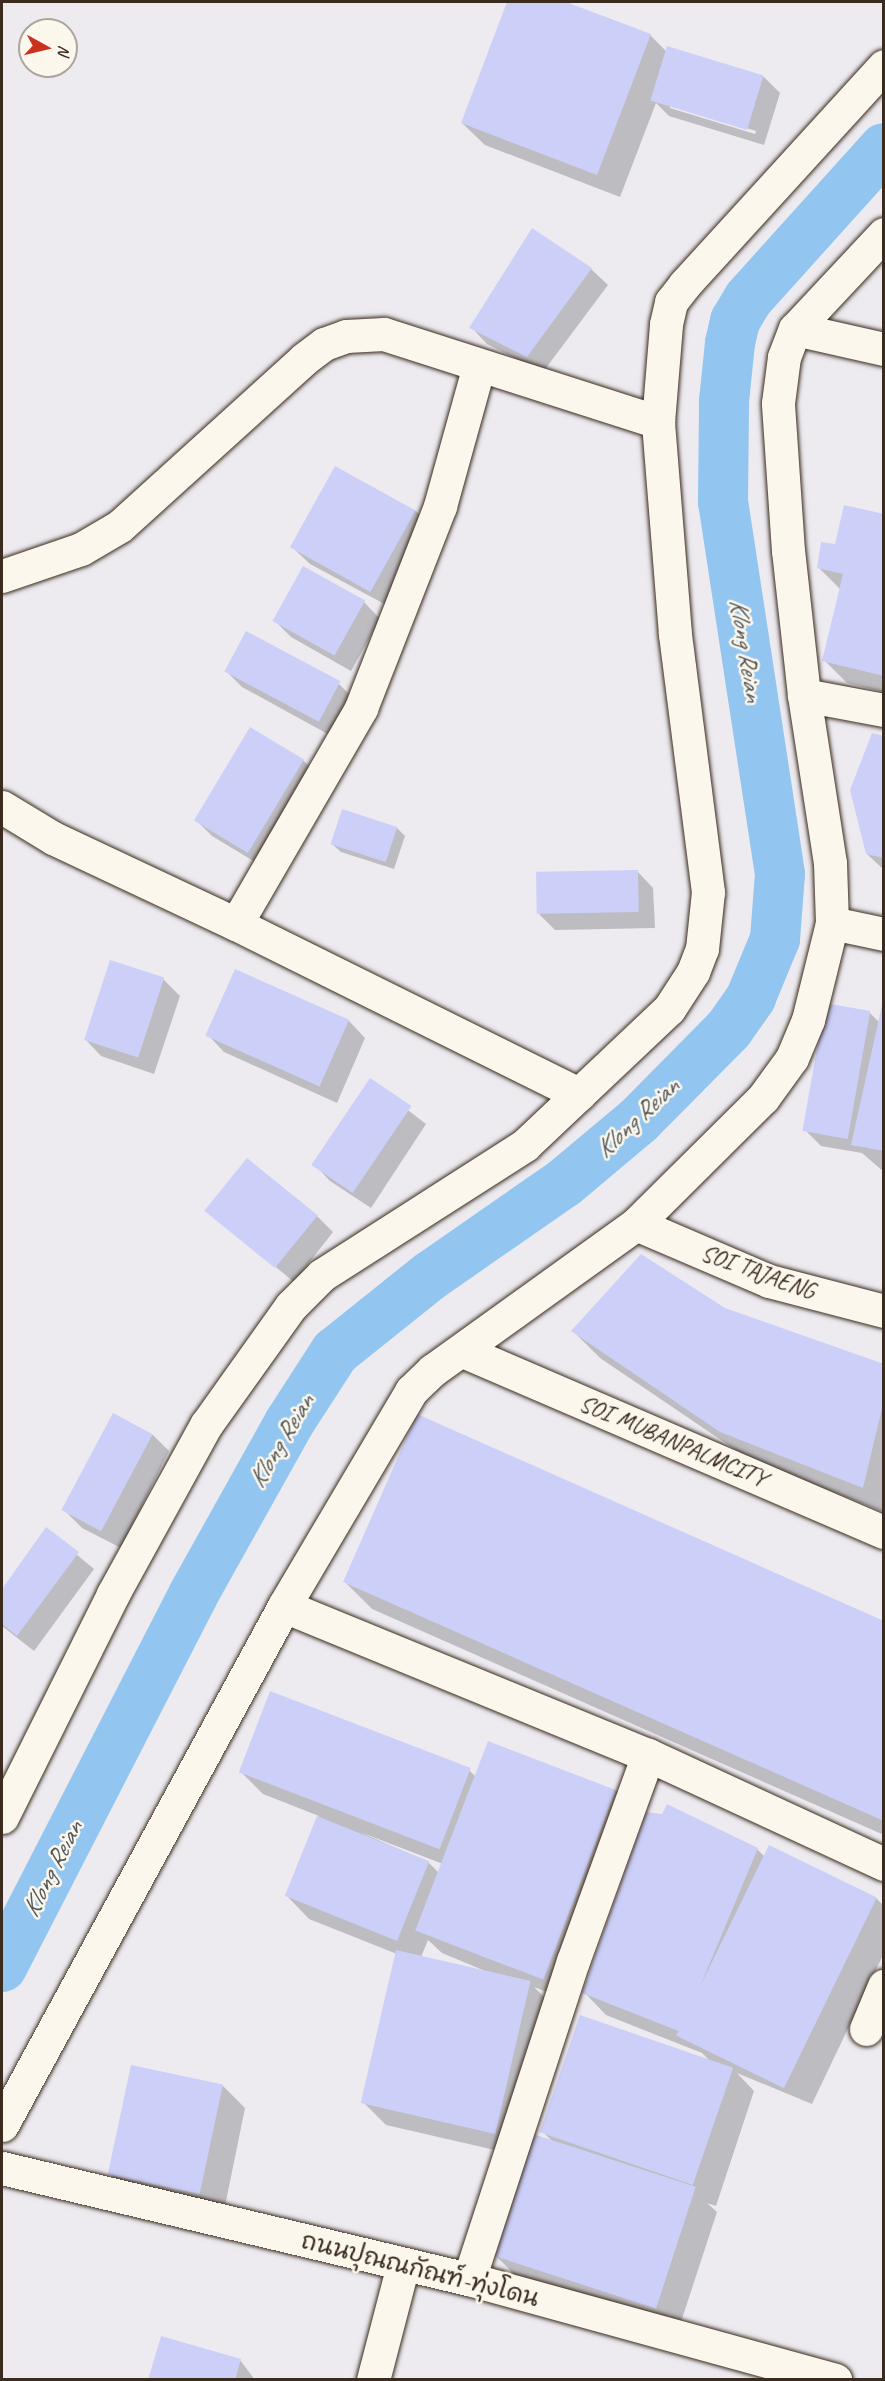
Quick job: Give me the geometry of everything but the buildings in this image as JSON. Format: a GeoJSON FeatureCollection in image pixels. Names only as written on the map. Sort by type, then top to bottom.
{"type":"FeatureCollection","features":[{"type":"Feature","properties":{"kind":"street"},"geometry":{"type":"LineString","coordinates":[[2,1817],[114,1594],[201,1435],[263,1340],[322,1275],[497,1166],[525,1145],[681,993],[702,949],[708,892],[675,634],[658,422],[671,302],[884,66]]}},
{"type":"Feature","properties":{"kind":"street"},"geometry":{"type":"LineString","coordinates":[[2,2124],[284,1606],[411,1391],[421,1379],[463,1351],[636,1224],[725,1138],[779,1079],[808,1020],[832,923],[830,863],[804,694],[779,444],[781,380],[784,357],[795,329],[884,234]]}},
{"type":"Feature","properties":{"kind":"street"},"geometry":{"type":"LineString","coordinates":[[795,329],[884,349]]}},
{"type":"Feature","properties":{"kind":"street"},"geometry":{"type":"LineString","coordinates":[[2,576],[81,549],[120,526],[324,344],[365,333],[384,334],[658,422]]}},
{"type":"Feature","properties":{"kind":"street"},"geometry":{"type":"LineString","coordinates":[[236,924],[361,708],[440,506],[479,365]]}},
{"type":"Feature","properties":{"kind":"street"},"geometry":{"type":"LineString","coordinates":[[804,694],[884,710]]}},
{"type":"Feature","properties":{"kind":"street"},"geometry":{"type":"LineString","coordinates":[[2,807],[53,838],[236,924],[579,1094]]}},
{"type":"Feature","properties":{"kind":"street"},"geometry":{"type":"LineString","coordinates":[[832,923],[884,934]]}},
{"type":"Feature","properties":{"kind":"street","name":"SOI TAJAENG"},"geometry":{"type":"LineString","coordinates":[[636,1224],[760,1278],[884,1311]]}},
{"type":"Feature","properties":{"kind":"street","name":"SOI MUBANPALMCITY"},"geometry":{"type":"LineString","coordinates":[[463,1351],[884,1532]]}},
{"type":"Feature","properties":{"kind":"street"},"geometry":{"type":"LineString","coordinates":[[284,1606],[648,1755],[884,1864]]}},
{"type":"Feature","properties":{"kind":"street"},"geometry":{"type":"LineString","coordinates":[[469,2279],[573,1961],[648,1755]]}},
{"type":"Feature","properties":{"kind":"street"},"geometry":{"type":"LineString","coordinates":[[866,2029],[884,1986]]}},
{"type":"Feature","properties":{"kind":"street","name":"ถนนปุณณกัณฑ์-ทุ่งโดน"},"geometry":{"type":"LineString","coordinates":[[2,2168],[469,2279],[835,2379]]}},
{"type":"Feature","properties":{"kind":"street"},"geometry":{"type":"LineString","coordinates":[[373,2379],[403,2265]]}},
{"type":"Feature","properties":{"kind":"waterway","name":"Klong Reian"},"geometry":{"type":"LineString","coordinates":[[2,1967],[193,1595],[289,1423],[335,1352],[430,1276],[564,1183],[638,1121],[729,1029],[751,997],[775,939],[780,874],[723,503],[724,401],[730,343],[735,321],[748,299],[884,148]]}}]}
